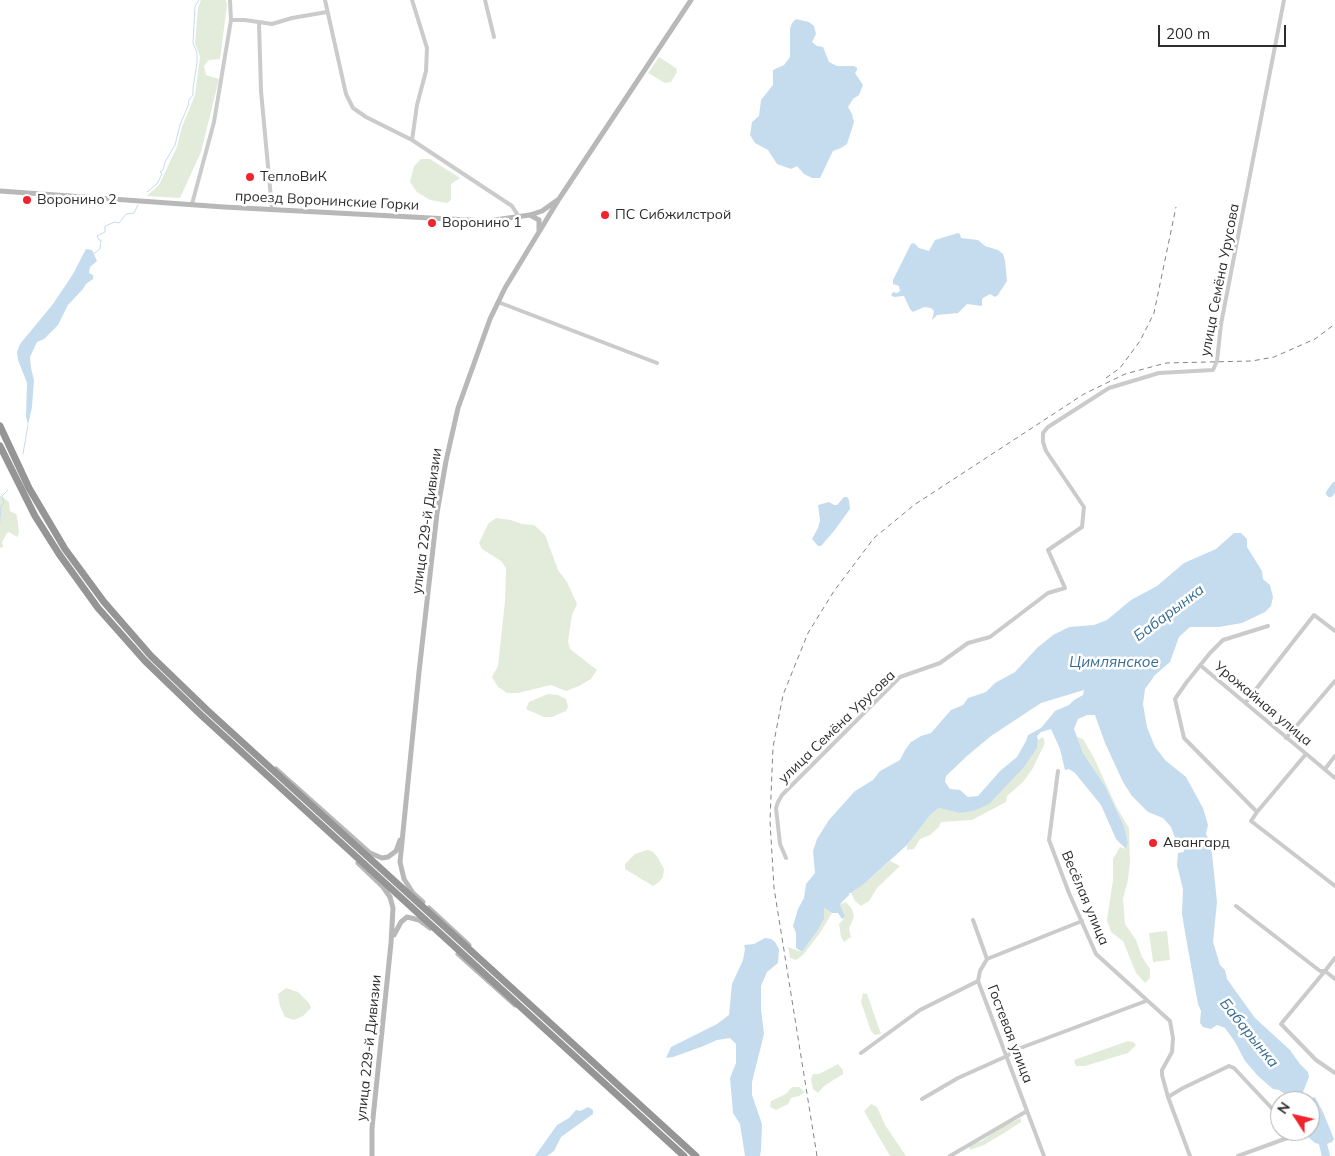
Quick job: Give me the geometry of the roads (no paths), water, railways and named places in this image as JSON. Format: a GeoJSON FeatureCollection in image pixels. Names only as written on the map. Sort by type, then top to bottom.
{"type":"FeatureCollection","features":[{"type":"Feature","properties":{"kind":"highway"},"geometry":{"type":"LineString","coordinates":[[0,426],[17,464],[65,549],[89,584],[151,656],[243,743],[696,1156]]}},
{"type":"Feature","properties":{"kind":"highway"},"geometry":{"type":"LineString","coordinates":[[0,446],[22,492],[48,537],[108,620],[145,661],[175,691],[684,1156]]}},
{"type":"Feature","properties":{"kind":"street"},"geometry":{"type":"LineString","coordinates":[[192,204],[214,122],[231,20],[230,0]]}},
{"type":"Feature","properties":{"kind":"street"},"geometry":{"type":"LineString","coordinates":[[325,0],[346,94],[353,108],[366,117],[412,140],[512,206],[519,217]]}},
{"type":"Feature","properties":{"kind":"street"},"geometry":{"type":"LineString","coordinates":[[412,0],[427,48],[426,71],[417,105],[412,140]]}},
{"type":"Feature","properties":{"kind":"street"},"geometry":{"type":"LineString","coordinates":[[485,0],[494,37]]}},
{"type":"Feature","properties":{"kind":"street","name":"проезд Воронинские Горки"},"geometry":{"type":"LineString","coordinates":[[0,191],[487,221],[530,215],[542,211],[560,199],[691,0]]}},
{"type":"Feature","properties":{"kind":"street","name":"улица Семёна Урусова"},"geometry":{"type":"LineString","coordinates":[[786,858],[780,844],[776,808],[778,802],[900,677],[940,663],[968,643],[990,637],[1048,593],[1065,588],[1048,550],[1082,528],[1084,507],[1046,451],[1043,433],[1109,388],[1159,373],[1213,370],[1217,361],[1221,324],[1284,0]]}},
{"type":"Feature","properties":{"kind":"street"},"geometry":{"type":"LineString","coordinates":[[231,20],[272,24],[292,18],[327,12]]}},
{"type":"Feature","properties":{"kind":"street"},"geometry":{"type":"LineString","coordinates":[[260,23],[261,91],[272,209]]}},
{"type":"Feature","properties":{"kind":"street","name":"улица 229-й Дивизии"},"geometry":{"type":"LineString","coordinates":[[403,828],[418,672],[437,513],[458,408],[498,302],[512,275],[560,199]]}},
{"type":"Feature","properties":{"kind":"street"},"geometry":{"type":"LineString","coordinates":[[538,235],[544,220],[542,211]]}},
{"type":"Feature","properties":{"kind":"street"},"geometry":{"type":"LineString","coordinates":[[530,215],[537,218],[540,223],[538,235]]}},
{"type":"Feature","properties":{"kind":"street"},"geometry":{"type":"LineString","coordinates":[[498,302],[657,363]]}},
{"type":"Feature","properties":{"kind":"street"},"geometry":{"type":"LineString","coordinates":[[1246,702],[1314,615],[1335,632]]}},
{"type":"Feature","properties":{"kind":"street"},"geometry":{"type":"LineString","coordinates":[[1257,812],[1184,738],[1175,699],[1200,665],[1223,640],[1268,626]]}},
{"type":"Feature","properties":{"kind":"street","name":"Урожайная улица"},"geometry":{"type":"LineString","coordinates":[[1200,665],[1335,778]]}},
{"type":"Feature","properties":{"kind":"street"},"geometry":{"type":"LineString","coordinates":[[1286,738],[1335,681]]}},
{"type":"Feature","properties":{"kind":"street"},"geometry":{"type":"LineString","coordinates":[[243,743],[284,775],[364,848],[376,856],[386,858],[393,854],[403,828]]}},
{"type":"Feature","properties":{"kind":"street"},"geometry":{"type":"LineString","coordinates":[[1306,754],[1251,821],[1335,886]]}},
{"type":"Feature","properties":{"kind":"street"},"geometry":{"type":"LineString","coordinates":[[1324,769],[1335,756]]}},
{"type":"Feature","properties":{"kind":"street","name":"Весёлая улица"},"geometry":{"type":"LineString","coordinates":[[1058,771],[1049,840],[1096,954],[1170,1021],[1173,1038],[1172,1052],[1162,1070],[1162,1075],[1168,1097],[1190,1156]]}},
{"type":"Feature","properties":{"kind":"street","name":"улица 229-й Дивизии"},"geometry":{"type":"LineString","coordinates":[[321,824],[337,844],[387,892],[393,908],[372,1128],[372,1156]]}},
{"type":"Feature","properties":{"kind":"street"},"geometry":{"type":"LineString","coordinates":[[403,828],[400,867],[406,882],[418,897],[464,939],[488,966]]}},
{"type":"Feature","properties":{"kind":"street"},"geometry":{"type":"LineString","coordinates":[[1236,906],[1320,971],[1325,971],[1335,979]]}},
{"type":"Feature","properties":{"kind":"street"},"geometry":{"type":"LineString","coordinates":[[391,943],[396,930],[403,920],[410,917],[419,920],[508,1000],[540,1025]]}},
{"type":"Feature","properties":{"kind":"street"},"geometry":{"type":"LineString","coordinates":[[973,920],[987,958],[1082,921]]}},
{"type":"Feature","properties":{"kind":"street","name":"Гостевая улица"},"geometry":{"type":"LineString","coordinates":[[987,958],[980,971],[978,981],[1044,1156]]}},
{"type":"Feature","properties":{"kind":"street"},"geometry":{"type":"LineString","coordinates":[[1335,958],[1281,1024],[1316,1060],[1335,1073]]}},
{"type":"Feature","properties":{"kind":"street"},"geometry":{"type":"LineString","coordinates":[[862,1052],[920,1010],[978,981]]}},
{"type":"Feature","properties":{"kind":"street"},"geometry":{"type":"LineString","coordinates":[[922,1099],[958,1078],[1007,1056],[1015,1050],[1146,1001]]}},
{"type":"Feature","properties":{"kind":"street"},"geometry":{"type":"LineString","coordinates":[[1168,1097],[1229,1066],[1234,1068],[1270,1106]]}},
{"type":"Feature","properties":{"kind":"street"},"geometry":{"type":"LineString","coordinates":[[950,1156],[1027,1111]]}},
{"type":"Feature","properties":{"kind":"street"},"geometry":{"type":"LineString","coordinates":[[1238,1156],[1279,1141]]}},
{"type":"Feature","properties":{"kind":"water"},"geometry":{"type":"Polygon","coordinates":[[[796,19],[809,22],[814,26],[816,34],[812,42],[817,46],[823,47],[829,62],[837,66],[854,66],[857,68],[855,73],[863,85],[859,95],[853,99],[848,107],[854,122],[847,144],[833,151],[820,178],[812,178],[804,174],[797,166],[791,169],[777,164],[768,150],[755,143],[750,135],[752,122],[759,116],[761,100],[773,85],[773,70],[784,65],[790,57],[790,29],[796,19]]]}},
{"type":"Feature","properties":{"kind":"water"},"geometry":{"type":"Polygon","coordinates":[[[958,233],[961,238],[978,240],[985,246],[998,250],[1003,254],[1007,281],[998,295],[995,297],[990,294],[983,298],[982,306],[967,304],[958,313],[937,315],[932,320],[934,311],[931,308],[924,307],[913,312],[904,296],[894,297],[891,295],[893,292],[897,293],[900,291],[899,286],[893,284],[893,280],[911,244],[914,243],[919,248],[929,251],[935,240],[958,233]]]}},
{"type":"Feature","properties":{"kind":"water"},"geometry":{"type":"Polygon","coordinates":[[[86,249],[92,250],[97,261],[90,267],[89,273],[93,275],[93,279],[86,284],[68,305],[58,325],[44,339],[37,342],[30,357],[34,380],[32,407],[28,425],[26,416],[27,383],[18,360],[17,352],[20,344],[53,304],[73,274],[86,249]]]}},
{"type":"Feature","properties":{"kind":"water"},"geometry":{"type":"Polygon","coordinates":[[[844,497],[847,497],[849,500],[850,509],[834,531],[821,546],[818,546],[812,539],[820,520],[818,505],[829,502],[837,505],[844,497]]]}},
{"type":"Feature","properties":{"kind":"water","name":"Цимлянское"},"geometry":{"type":"Polygon","coordinates":[[[1234,533],[1241,533],[1247,539],[1247,547],[1262,571],[1263,579],[1270,585],[1273,597],[1271,606],[1265,612],[1242,623],[1219,627],[1190,627],[1179,637],[1170,662],[1155,675],[1145,689],[1143,704],[1147,727],[1155,747],[1166,761],[1186,777],[1203,808],[1208,825],[1206,834],[1211,844],[1217,902],[1213,942],[1220,965],[1225,970],[1227,979],[1255,1018],[1290,1050],[1308,1072],[1309,1077],[1303,1091],[1273,1089],[1245,1061],[1225,1028],[1217,1025],[1211,1029],[1203,1027],[1200,1023],[1201,1011],[1198,1004],[1182,914],[1183,889],[1177,865],[1178,853],[1184,852],[1183,845],[1177,843],[1171,827],[1163,818],[1148,812],[1132,796],[1123,782],[1105,743],[1095,715],[1087,715],[1078,719],[1074,729],[1083,753],[1105,786],[1124,826],[1128,843],[1126,849],[1116,839],[1101,805],[1075,773],[1069,769],[1065,770],[1060,749],[1051,729],[1041,732],[1037,736],[1037,748],[1024,767],[989,804],[973,811],[959,813],[939,808],[931,814],[907,845],[864,884],[848,893],[850,894],[840,904],[845,917],[842,919],[838,913],[832,913],[824,908],[824,919],[818,930],[802,952],[796,948],[796,933],[793,926],[798,909],[804,898],[806,884],[815,873],[813,851],[817,839],[829,820],[855,791],[873,780],[880,771],[900,760],[911,742],[931,733],[951,710],[963,705],[968,698],[986,692],[995,683],[1015,672],[1038,647],[1053,635],[1069,627],[1094,625],[1107,620],[1131,600],[1157,586],[1184,563],[1216,549],[1234,533]],[[1084,690],[1041,703],[991,736],[946,776],[945,782],[950,789],[960,790],[968,797],[978,796],[1000,771],[1017,757],[1028,735],[1041,728],[1055,711],[1069,705],[1083,695],[1084,690]]]}},
{"type":"Feature","properties":{"kind":"water"},"geometry":{"type":"Polygon","coordinates":[[[765,938],[775,942],[779,949],[778,963],[767,972],[761,986],[764,1034],[752,1082],[752,1095],[762,1124],[761,1150],[760,1156],[745,1156],[740,1124],[733,1113],[730,1078],[736,1063],[736,1044],[730,1038],[717,1040],[666,1058],[671,1047],[717,1024],[729,1015],[732,984],[743,960],[744,945],[754,944],[765,938]]]}},
{"type":"Feature","properties":{"kind":"water"},"geometry":{"type":"Polygon","coordinates":[[[1320,1106],[1334,1139],[1332,1142],[1324,1145],[1313,1141],[1320,1141],[1320,1106]]]}},
{"type":"Feature","properties":{"kind":"water"},"geometry":{"type":"Polygon","coordinates":[[[588,1107],[593,1110],[593,1114],[561,1137],[554,1151],[547,1156],[535,1156],[557,1125],[569,1118],[576,1110],[580,1111],[588,1107]]]}},
{"type":"Feature","properties":{"kind":"waterway"},"geometry":{"type":"LineString","coordinates":[[147,192],[157,184],[162,174],[160,172],[163,170],[165,162],[175,145],[180,125],[189,100],[193,95],[197,63],[197,53],[193,43],[195,6],[199,0]]}},
{"type":"Feature","properties":{"kind":"waterway"},"geometry":{"type":"LineString","coordinates":[[92,255],[100,249],[101,240],[97,236],[105,232],[105,226],[115,222],[119,223],[126,214],[134,213],[138,205]]}},
{"type":"Feature","properties":{"kind":"waterway"},"geometry":{"type":"LineString","coordinates":[[23,454],[28,425]]}},
{"type":"Feature","properties":{"kind":"waterway","name":"Бабарынка"},"geometry":{"type":"LineString","coordinates":[[1330,493],[1335,486]]}},
{"type":"Feature","properties":{"kind":"waterway"},"geometry":{"type":"LineString","coordinates":[[0,518],[1,506],[4,503],[2,496],[8,490]]}},
{"type":"Feature","properties":{"kind":"waterway","name":"Бабарынка"},"geometry":{"type":"LineString","coordinates":[[1321,1136],[1326,1156]]}},
{"type":"Feature","properties":{"kind":"railway"},"geometry":{"type":"LineString","coordinates":[[1106,378],[1120,368],[1140,341],[1154,313],[1176,207]]}},
{"type":"Feature","properties":{"kind":"railway"},"geometry":{"type":"LineString","coordinates":[[817,1156],[774,888],[770,821],[773,747],[783,695],[808,633],[834,591],[874,538],[914,505],[1084,394],[1125,374],[1166,363],[1252,361],[1274,357],[1315,339],[1335,324]]}},
{"type":"Feature","properties":{"kind":"place","name":"ТеплоВиК"},"geometry":{"type":"Point","coordinates":[250,177]}},
{"type":"Feature","properties":{"kind":"place","name":"Воронино 2"},"geometry":{"type":"Point","coordinates":[27,200]}},
{"type":"Feature","properties":{"kind":"place","name":"ПС Сибжилстрой"},"geometry":{"type":"Point","coordinates":[605,215]}},
{"type":"Feature","properties":{"kind":"place","name":"Воронино 1"},"geometry":{"type":"Point","coordinates":[432,223]}},
{"type":"Feature","properties":{"kind":"place","name":"Авангард"},"geometry":{"type":"Point","coordinates":[1153,843]}}]}
